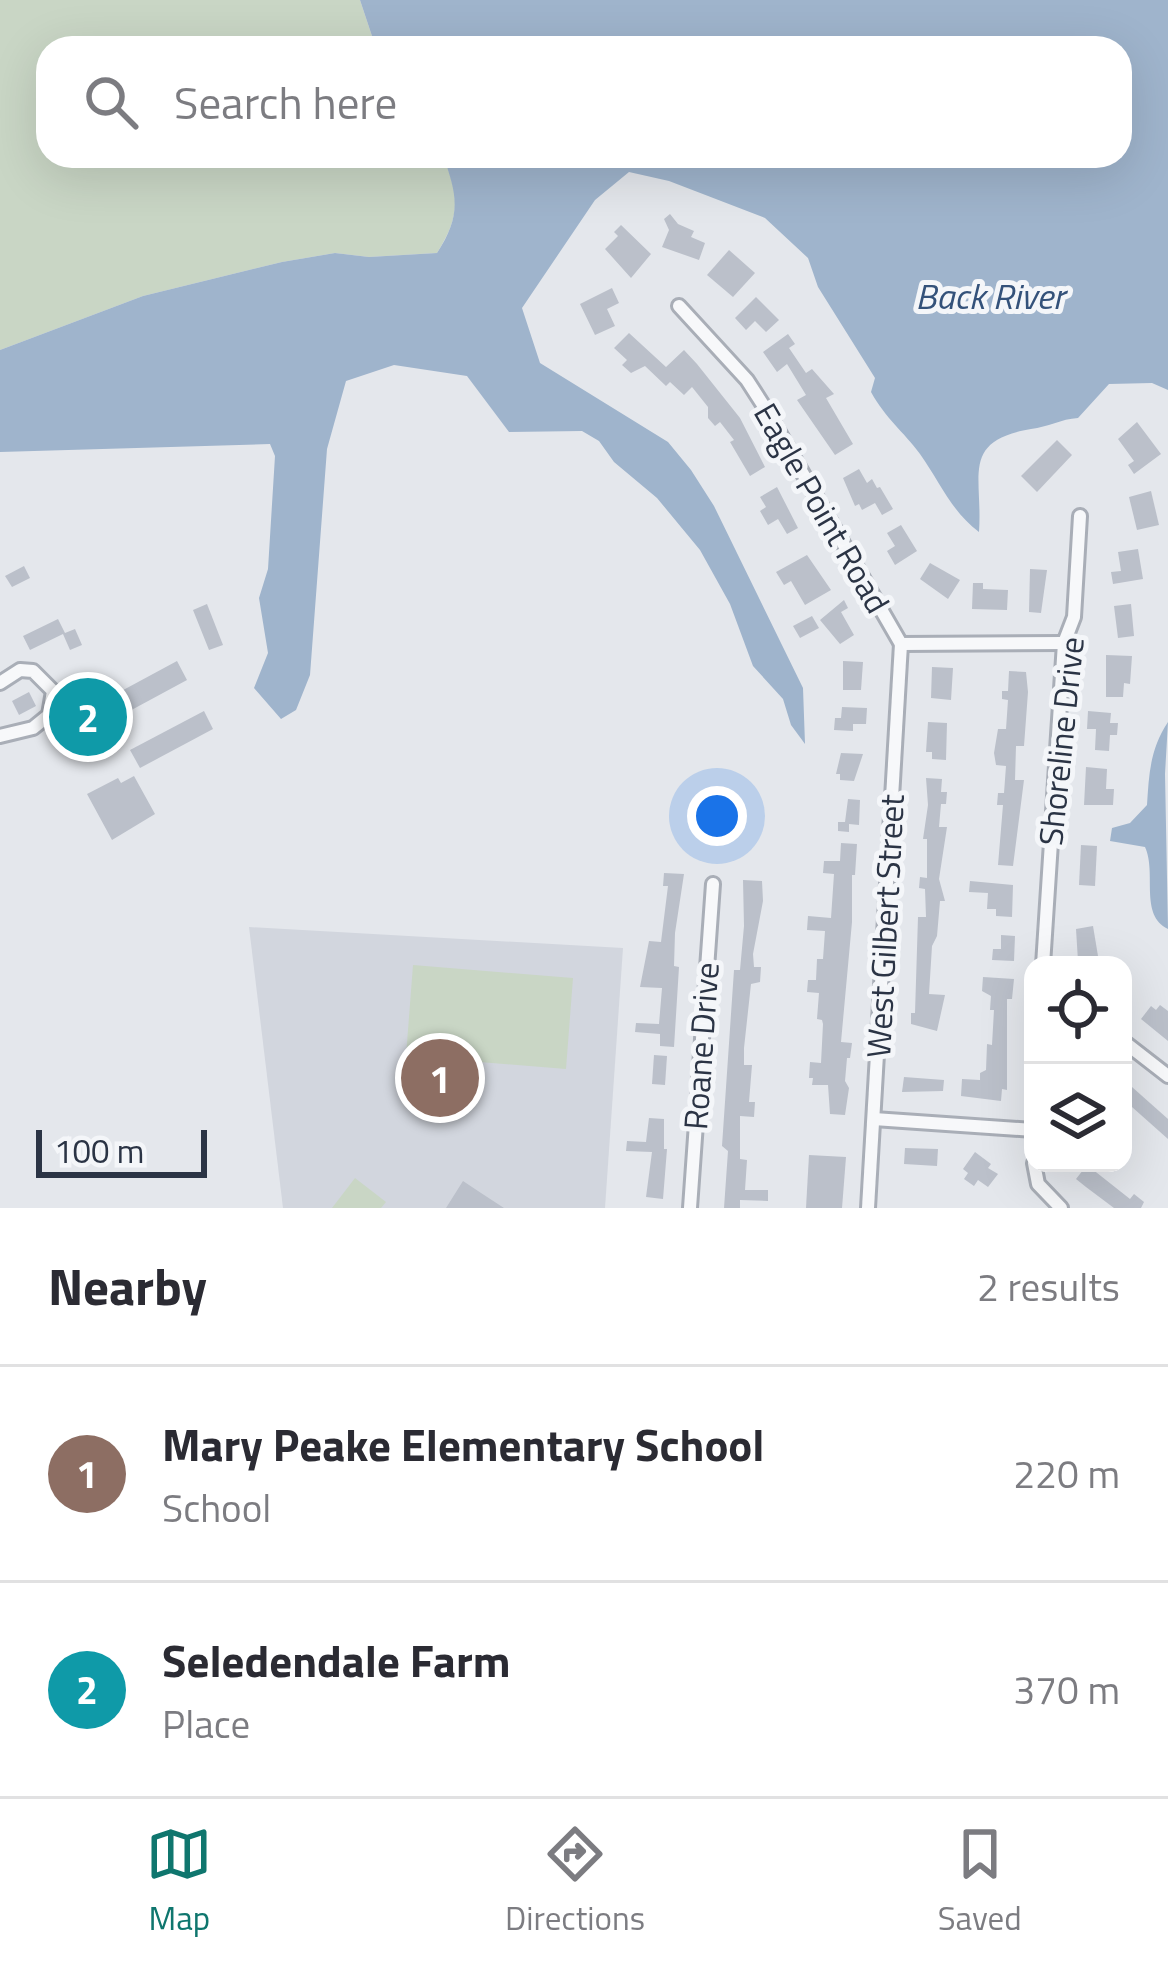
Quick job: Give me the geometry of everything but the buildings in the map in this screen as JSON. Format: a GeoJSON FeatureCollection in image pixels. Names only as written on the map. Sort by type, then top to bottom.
{"type":"FeatureCollection","features":[{"type":"Feature","properties":{"kind":"street","name":"Eagle Point Road"},"geometry":{"type":"LineString","coordinates":[[679,306],[747,380],[901,644],[1064,644]]}},
{"type":"Feature","properties":{"kind":"street","name":"Shoreline Drive"},"geometry":{"type":"LineString","coordinates":[[1043,956],[1064,644],[1074,617],[1080,516]]}},
{"type":"Feature","properties":{"kind":"street","name":"West Gilbert Street"},"geometry":{"type":"LineString","coordinates":[[868,1208],[901,644]]}},
{"type":"Feature","properties":{"kind":"street"},"geometry":{"type":"LineString","coordinates":[[0,683],[20,670],[33,670],[53,691],[49,715],[33,728],[0,736]]}},
{"type":"Feature","properties":{"kind":"street","name":"Roane Drive"},"geometry":{"type":"LineString","coordinates":[[690,1208],[713,884]]}},
{"type":"Feature","properties":{"kind":"street"},"geometry":{"type":"LineString","coordinates":[[1132,1048],[1168,1076]]}},
{"type":"Feature","properties":{"kind":"street"},"geometry":{"type":"LineString","coordinates":[[874,1119],[1024,1129]]}},
{"type":"Feature","properties":{"kind":"street"},"geometry":{"type":"LineString","coordinates":[[1036,1172],[1038,1184],[1061,1208]]}},
{"type":"Feature","properties":{"kind":"shaded area"},"geometry":{"type":"Polygon","coordinates":[[[249,927],[623,948],[605,1208],[283,1208],[249,927]]]}},
{"type":"Feature","properties":{"kind":"green space"},"geometry":{"type":"Polygon","coordinates":[[[0,0],[360,0],[372,36],[36,36],[36,168],[447,168],[454,216],[437,253],[369,257],[335,253],[282,262],[143,296],[0,350],[0,0]]]}},
{"type":"Feature","properties":{"kind":"green space"},"geometry":{"type":"Polygon","coordinates":[[[413,965],[573,978],[566,1069],[406,1056],[413,965]]]}},
{"type":"Feature","properties":{"kind":"green space"},"geometry":{"type":"Polygon","coordinates":[[[355,1178],[386,1202],[381,1208],[332,1208],[355,1178]]]}},
{"type":"Feature","properties":{"kind":"water","name":"Back River"},"geometry":{"type":"Polygon","coordinates":[[[360,0],[1168,0],[1168,390],[1152,383],[1109,384],[1078,418],[993,442],[980,464],[979,532],[953,505],[871,392],[875,378],[818,287],[808,258],[765,218],[669,181],[629,172],[595,200],[522,308],[540,363],[668,442],[691,470],[714,506],[803,688],[805,744],[791,725],[783,699],[753,666],[730,604],[700,550],[657,498],[614,462],[599,441],[582,431],[509,432],[467,376],[394,365],[346,381],[327,449],[310,675],[296,710],[281,719],[254,688],[268,653],[259,598],[268,569],[275,456],[270,444],[0,452],[0,350],[143,296],[282,262],[335,253],[369,257],[437,253],[455,206],[447,168],[1132,168],[1132,36],[372,36],[360,0]]]}},
{"type":"Feature","properties":{"kind":"water"},"geometry":{"type":"Polygon","coordinates":[[[1168,722],[1168,929],[1159,923],[1151,904],[1145,847],[1110,841],[1112,828],[1130,823],[1147,805],[1154,752],[1168,722]]]}},
{"type":"Feature","properties":{"kind":"place","name":"Seledendale Farm"},"geometry":{"type":"Point","coordinates":[88,717]}},
{"type":"Feature","properties":{"kind":"place","name":"Mary Peake Elementary School"},"geometry":{"type":"Point","coordinates":[440,1078]}}]}
